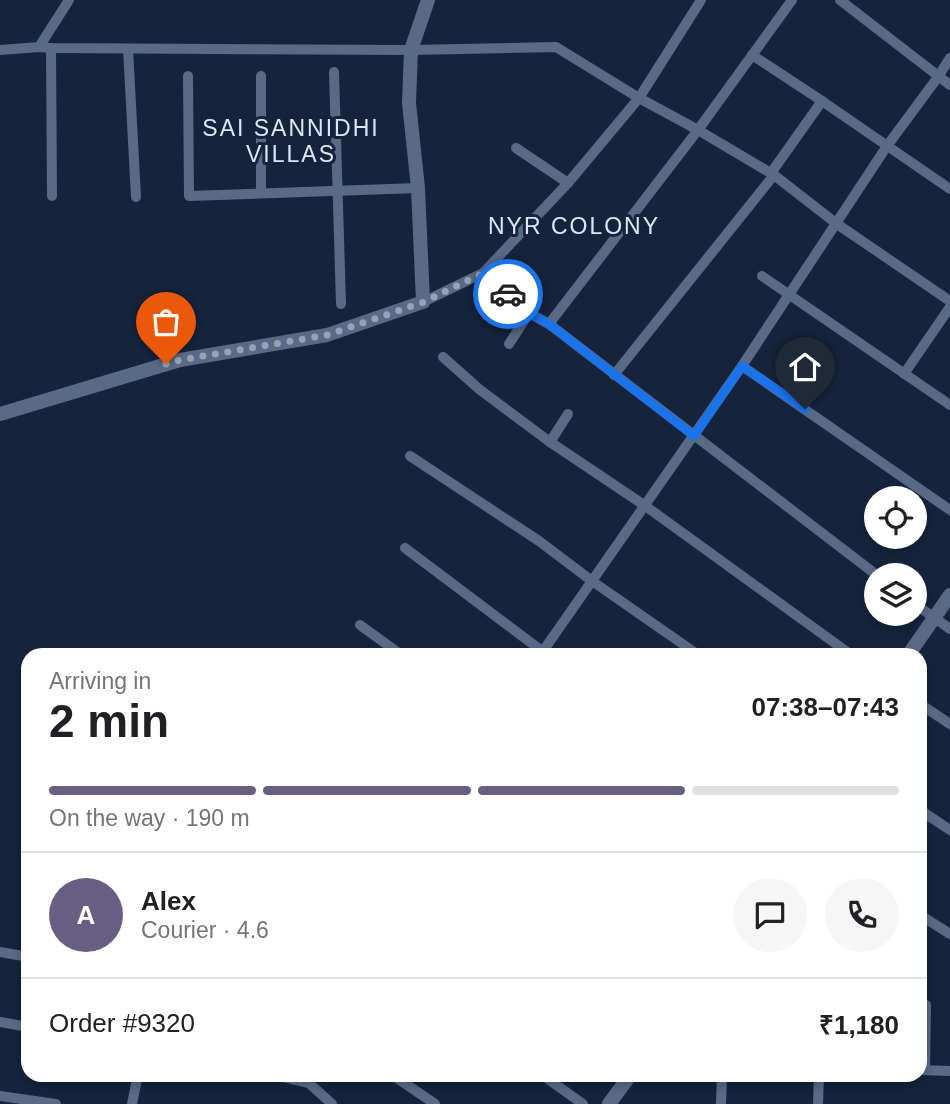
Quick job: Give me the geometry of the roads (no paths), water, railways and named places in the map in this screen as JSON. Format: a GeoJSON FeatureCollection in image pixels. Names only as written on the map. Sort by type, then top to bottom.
{"type":"FeatureCollection","features":[{"type":"Feature","properties":{"kind":"street"},"geometry":{"type":"LineString","coordinates":[[39,47],[69,0]]}},
{"type":"Feature","properties":{"kind":"street"},"geometry":{"type":"LineString","coordinates":[[424,302],[418,188],[408,103],[411,50],[428,0]]}},
{"type":"Feature","properties":{"kind":"street"},"geometry":{"type":"LineString","coordinates":[[0,414],[180,360],[327,335],[424,302],[483,273],[568,183],[639,97],[701,0]]}},
{"type":"Feature","properties":{"kind":"street"},"geometry":{"type":"LineString","coordinates":[[549,324],[698,130],[792,0]]}},
{"type":"Feature","properties":{"kind":"street"},"geometry":{"type":"LineString","coordinates":[[840,0],[950,85]]}},
{"type":"Feature","properties":{"kind":"street"},"geometry":{"type":"LineString","coordinates":[[0,50],[39,47],[411,50],[556,47],[772,174],[836,224],[950,301]]}},
{"type":"Feature","properties":{"kind":"street"},"geometry":{"type":"LineString","coordinates":[[51,48],[52,196]]}},
{"type":"Feature","properties":{"kind":"street"},"geometry":{"type":"LineString","coordinates":[[128,49],[136,197]]}},
{"type":"Feature","properties":{"kind":"street"},"geometry":{"type":"LineString","coordinates":[[752,55],[950,190]]}},
{"type":"Feature","properties":{"kind":"street"},"geometry":{"type":"LineString","coordinates":[[547,648],[742,366],[887,146],[950,58]]}},
{"type":"Feature","properties":{"kind":"street"},"geometry":{"type":"LineString","coordinates":[[334,72],[341,303]]}},
{"type":"Feature","properties":{"kind":"street"},"geometry":{"type":"LineString","coordinates":[[188,76],[189,196],[418,188]]}},
{"type":"Feature","properties":{"kind":"street"},"geometry":{"type":"LineString","coordinates":[[261,76],[261,193]]}},
{"type":"Feature","properties":{"kind":"street"},"geometry":{"type":"LineString","coordinates":[[614,375],[772,174],[822,101]]}},
{"type":"Feature","properties":{"kind":"street"},"geometry":{"type":"LineString","coordinates":[[516,148],[568,183]]}},
{"type":"Feature","properties":{"kind":"street"},"geometry":{"type":"LineString","coordinates":[[483,273],[529,313],[549,324],[864,565]]}},
{"type":"Feature","properties":{"kind":"street"},"geometry":{"type":"LineString","coordinates":[[762,276],[950,405]]}},
{"type":"Feature","properties":{"kind":"street"},"geometry":{"type":"LineString","coordinates":[[904,374],[950,307]]}},
{"type":"Feature","properties":{"kind":"street"},"geometry":{"type":"LineString","coordinates":[[509,344],[529,313]]}},
{"type":"Feature","properties":{"kind":"street"},"geometry":{"type":"LineString","coordinates":[[443,357],[479,389],[550,442],[644,505],[842,648]]}},
{"type":"Feature","properties":{"kind":"street"},"geometry":{"type":"LineString","coordinates":[[742,366],[950,510]]}},
{"type":"Feature","properties":{"kind":"street"},"geometry":{"type":"LineString","coordinates":[[550,442],[568,414]]}},
{"type":"Feature","properties":{"kind":"street"},"geometry":{"type":"LineString","coordinates":[[411,456],[539,541],[688,648]]}},
{"type":"Feature","properties":{"kind":"street"},"geometry":{"type":"LineString","coordinates":[[405,548],[535,648]]}},
{"type":"Feature","properties":{"kind":"street"},"geometry":{"type":"LineString","coordinates":[[913,648],[950,595]]}},
{"type":"Feature","properties":{"kind":"street"},"geometry":{"type":"LineString","coordinates":[[927,613],[950,629]]}},
{"type":"Feature","properties":{"kind":"street"},"geometry":{"type":"LineString","coordinates":[[360,625],[392,648]]}},
{"type":"Feature","properties":{"kind":"street"},"geometry":{"type":"LineString","coordinates":[[927,709],[950,724]]}},
{"type":"Feature","properties":{"kind":"street"},"geometry":{"type":"LineString","coordinates":[[927,815],[950,830]]}},
{"type":"Feature","properties":{"kind":"street"},"geometry":{"type":"LineString","coordinates":[[927,919],[950,934]]}},
{"type":"Feature","properties":{"kind":"street"},"geometry":{"type":"LineString","coordinates":[[0,952],[21,956]]}},
{"type":"Feature","properties":{"kind":"street"},"geometry":{"type":"LineString","coordinates":[[0,1022],[21,1026]]}},
{"type":"Feature","properties":{"kind":"street"},"geometry":{"type":"LineString","coordinates":[[927,1070],[950,1070]]}},
{"type":"Feature","properties":{"kind":"street"},"geometry":{"type":"LineString","coordinates":[[132,1104],[136,1082]]}},
{"type":"Feature","properties":{"kind":"street"},"geometry":{"type":"LineString","coordinates":[[306,1082],[332,1104]]}},
{"type":"Feature","properties":{"kind":"street"},"geometry":{"type":"LineString","coordinates":[[403,1082],[435,1104]]}},
{"type":"Feature","properties":{"kind":"street"},"geometry":{"type":"LineString","coordinates":[[552,1082],[583,1104]]}},
{"type":"Feature","properties":{"kind":"street"},"geometry":{"type":"LineString","coordinates":[[609,1104],[625,1082]]}},
{"type":"Feature","properties":{"kind":"street"},"geometry":{"type":"LineString","coordinates":[[721,1104],[722,1082]]}},
{"type":"Feature","properties":{"kind":"street"},"geometry":{"type":"LineString","coordinates":[[818,1104],[819,1082]]}},
{"type":"Feature","properties":{"kind":"street"},"geometry":{"type":"LineString","coordinates":[[0,1096],[56,1104]]}},
{"type":"Feature","properties":{"kind":"district","name":"SAI SANNIDHI VILLAS"},"geometry":{"type":"Point","coordinates":[291,141]}},
{"type":"Feature","properties":{"kind":"district","name":"NYR COLONY"},"geometry":{"type":"Point","coordinates":[574,226]}}]}
